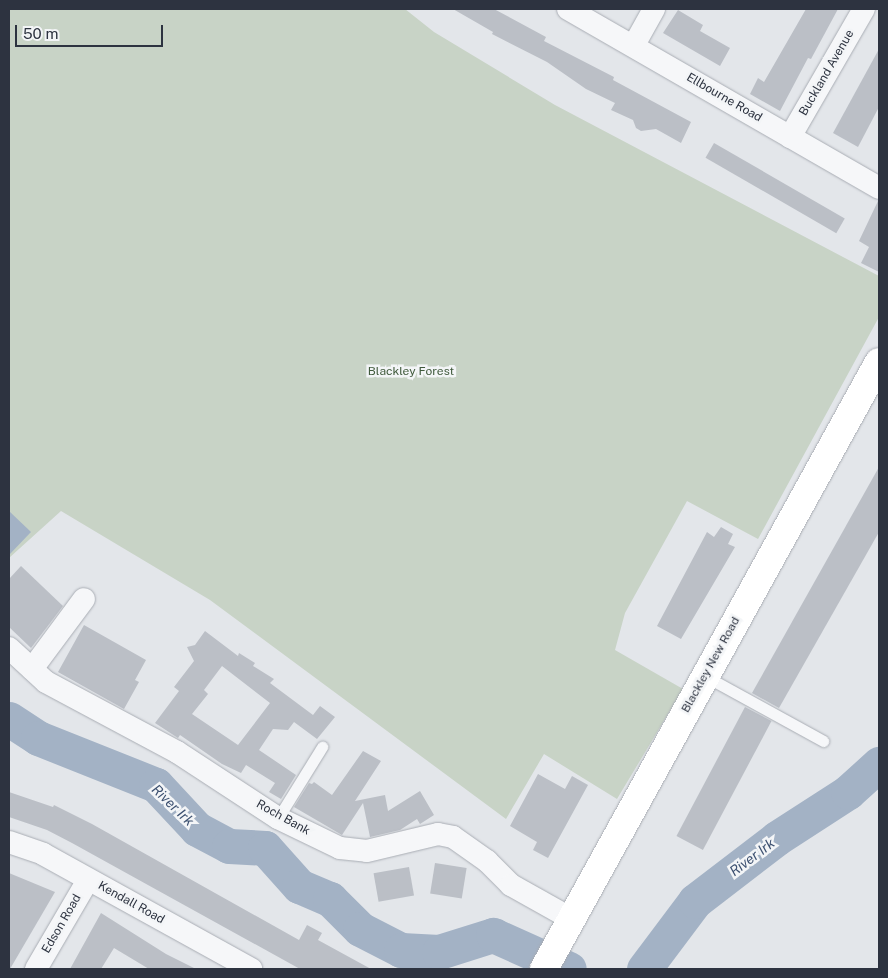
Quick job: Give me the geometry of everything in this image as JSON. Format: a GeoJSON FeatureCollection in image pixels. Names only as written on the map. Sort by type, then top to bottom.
{"type":"FeatureCollection","features":[{"type":"Feature","properties":{"kind":"street","name":"Ellbourne Road"},"geometry":{"type":"LineString","coordinates":[[568,9],[634,45],[879,188]]}},
{"type":"Feature","properties":{"kind":"street"},"geometry":{"type":"LineString","coordinates":[[634,45],[654,9]]}},
{"type":"Feature","properties":{"kind":"street","name":"Buckland Avenue"},"geometry":{"type":"LineString","coordinates":[[790,137],[864,9]]}},
{"type":"Feature","properties":{"kind":"street","name":"Blackley New Road"},"geometry":{"type":"LineString","coordinates":[[544,969],[570,918],[879,362]]}},
{"type":"Feature","properties":{"kind":"street"},"geometry":{"type":"LineString","coordinates":[[32,670],[84,599]]}},
{"type":"Feature","properties":{"kind":"street","name":"Roch Bank"},"geometry":{"type":"LineString","coordinates":[[9,648],[46,682],[177,752],[278,818],[340,848],[368,851],[438,834],[452,837],[487,861],[510,885],[570,918]]}},
{"type":"Feature","properties":{"kind":"street","name":"Kendall Road"},"geometry":{"type":"LineString","coordinates":[[9,842],[43,854],[251,969]]}},
{"type":"Feature","properties":{"kind":"street","name":"Edson Road"},"geometry":{"type":"LineString","coordinates":[[36,969],[88,880]]}},
{"type":"Feature","properties":{"kind":"lane"},"geometry":{"type":"LineString","coordinates":[[705,676],[823,741]]}},
{"type":"Feature","properties":{"kind":"lane"},"geometry":{"type":"LineString","coordinates":[[278,818],[322,747]]}},
{"type":"Feature","properties":{"kind":"green space","name":"Blackley Forest"},"geometry":{"type":"Polygon","coordinates":[[[9,9],[405,9],[434,32],[555,105],[879,276],[879,317],[758,539],[687,501],[625,613],[615,650],[683,689],[617,799],[544,754],[506,819],[210,600],[61,511],[9,558],[9,9]]]}},
{"type":"Feature","properties":{"kind":"water"},"geometry":{"type":"Polygon","coordinates":[[[9,511],[31,532],[9,555],[9,511]]]}},
{"type":"Feature","properties":{"kind":"building"},"geometry":{"type":"Polygon","coordinates":[[[453,9],[494,9],[546,37],[544,41],[614,77],[613,80],[691,122],[681,143],[656,129],[641,131],[636,128],[633,120],[611,110],[615,103],[586,89],[547,62],[492,34],[493,32],[453,9]]]}},
{"type":"Feature","properties":{"kind":"building"},"geometry":{"type":"Polygon","coordinates":[[[806,9],[838,9],[811,59],[808,58],[780,111],[750,94],[758,78],[764,82],[806,9]]]}},
{"type":"Feature","properties":{"kind":"building"},"geometry":{"type":"Polygon","coordinates":[[[678,10],[703,25],[700,31],[730,48],[720,66],[663,33],[678,10]]]}},
{"type":"Feature","properties":{"kind":"building"},"geometry":{"type":"Polygon","coordinates":[[[879,49],[879,107],[858,147],[833,133],[879,49]]]}},
{"type":"Feature","properties":{"kind":"building"},"geometry":{"type":"Polygon","coordinates":[[[714,143],[845,218],[836,233],[706,158],[714,143]]]}},
{"type":"Feature","properties":{"kind":"building"},"geometry":{"type":"Polygon","coordinates":[[[878,201],[879,272],[861,263],[869,247],[859,241],[878,201]]]}},
{"type":"Feature","properties":{"kind":"building"},"geometry":{"type":"Polygon","coordinates":[[[879,467],[879,532],[779,708],[752,693],[879,467]]]}},
{"type":"Feature","properties":{"kind":"building"},"geometry":{"type":"Polygon","coordinates":[[[721,527],[733,534],[728,544],[735,547],[681,639],[657,626],[707,532],[714,537],[721,527]]]}},
{"type":"Feature","properties":{"kind":"building"},"geometry":{"type":"Polygon","coordinates":[[[21,566],[63,606],[31,648],[9,627],[9,579],[21,566]]]}},
{"type":"Feature","properties":{"kind":"building"},"geometry":{"type":"Polygon","coordinates":[[[84,625],[146,660],[135,680],[139,682],[124,709],[58,672],[84,625]]]}},
{"type":"Feature","properties":{"kind":"building"},"geometry":{"type":"Polygon","coordinates":[[[205,631],[238,656],[239,653],[255,663],[253,666],[274,679],[270,683],[313,715],[320,706],[335,717],[317,739],[294,722],[288,730],[273,729],[259,750],[296,775],[281,799],[269,792],[275,783],[246,765],[241,773],[222,764],[180,735],[178,738],[155,723],[179,691],[174,687],[194,661],[187,647],[195,645],[205,631]],[[222,666],[204,690],[208,694],[192,714],[238,745],[270,703],[222,666]]]}},
{"type":"Feature","properties":{"kind":"building"},"geometry":{"type":"Polygon","coordinates":[[[745,707],[771,721],[703,850],[676,836],[745,707]]]}},
{"type":"Feature","properties":{"kind":"building"},"geometry":{"type":"Polygon","coordinates":[[[363,751],[381,761],[355,801],[385,795],[388,811],[420,791],[434,815],[420,824],[417,819],[400,830],[370,837],[363,803],[342,835],[294,807],[309,783],[312,784],[314,782],[332,795],[363,751]]]}},
{"type":"Feature","properties":{"kind":"building"},"geometry":{"type":"Polygon","coordinates":[[[538,774],[565,789],[572,776],[588,785],[548,858],[533,850],[537,842],[510,826],[538,774]]]}},
{"type":"Feature","properties":{"kind":"building"},"geometry":{"type":"Polygon","coordinates":[[[9,792],[53,807],[54,805],[92,824],[299,940],[307,925],[322,933],[318,940],[371,969],[300,969],[72,843],[47,830],[9,817],[9,792]]]}},
{"type":"Feature","properties":{"kind":"building"},"geometry":{"type":"Polygon","coordinates":[[[435,863],[467,868],[462,899],[430,894],[435,863]]]}},
{"type":"Feature","properties":{"kind":"building"},"geometry":{"type":"Polygon","coordinates":[[[409,867],[414,896],[379,902],[374,873],[409,867]]]}},
{"type":"Feature","properties":{"kind":"building"},"geometry":{"type":"Polygon","coordinates":[[[9,873],[55,892],[10,969],[9,969],[9,873]]]}},
{"type":"Feature","properties":{"kind":"building"},"geometry":{"type":"Polygon","coordinates":[[[101,913],[166,954],[196,969],[149,969],[114,948],[101,969],[70,969],[101,913]]]}},
{"type":"Feature","properties":{"kind":"waterway","name":"River Irk"},"geometry":{"type":"LineString","coordinates":[[9,719],[38,738],[156,785],[197,829],[229,846],[265,848],[299,886],[330,899],[360,929],[401,950],[439,952],[493,935],[569,969]]}},
{"type":"Feature","properties":{"kind":"waterway","name":"River Irk"},"geometry":{"type":"LineString","coordinates":[[644,969],[695,901],[777,838],[848,792],[879,764]]}}]}
